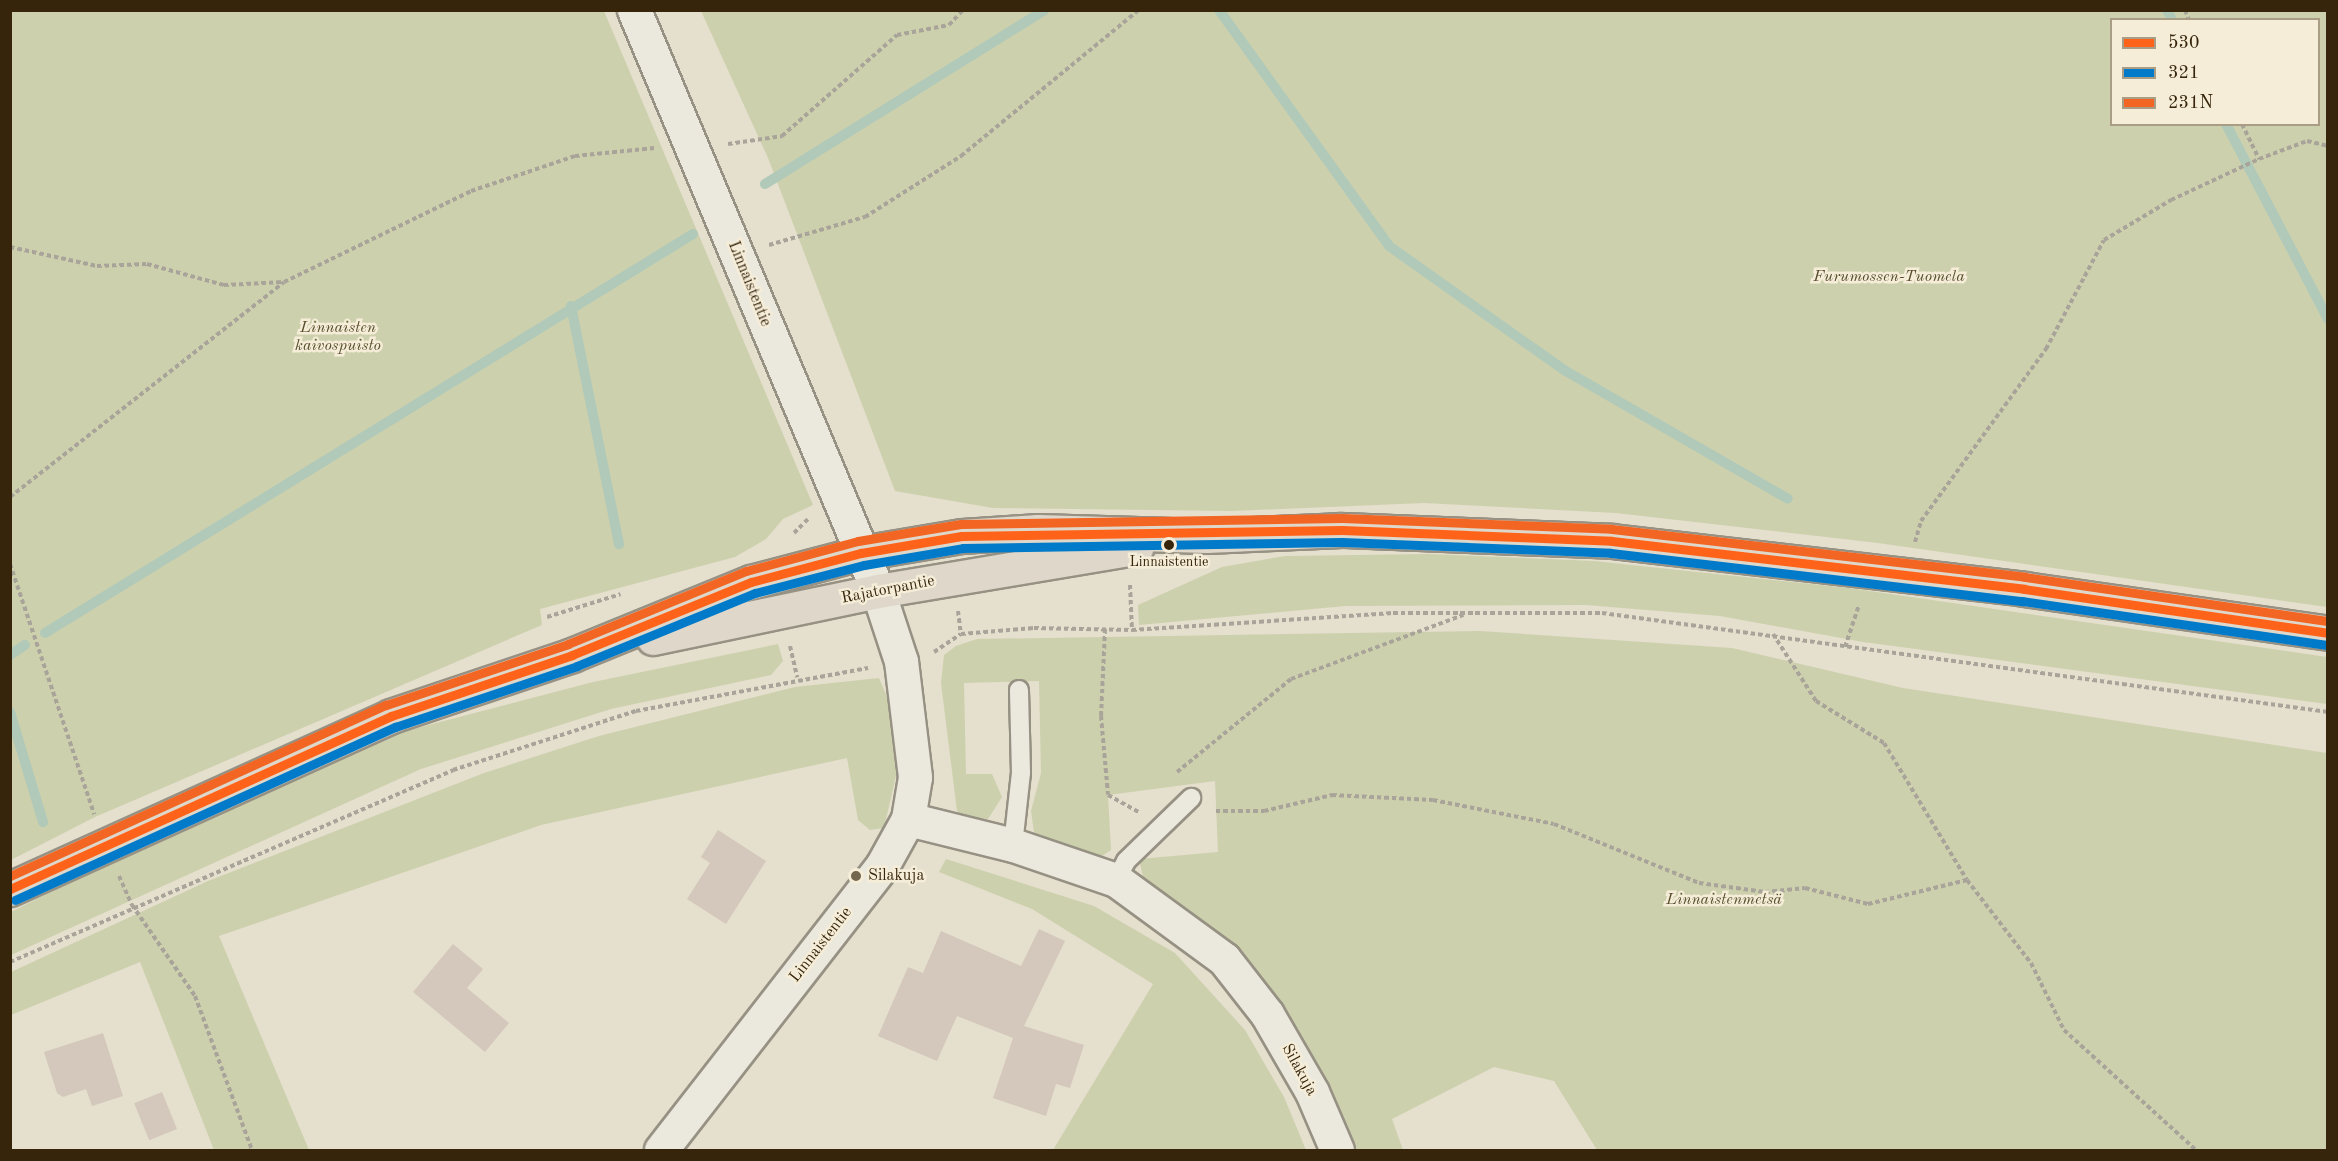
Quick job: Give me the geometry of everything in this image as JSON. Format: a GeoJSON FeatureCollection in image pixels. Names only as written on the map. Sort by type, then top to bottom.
{"type":"FeatureCollection","features":[{"type":"Feature","properties":{"kind":"main road","name":"Rajatorpantie"},"geometry":{"type":"LineString","coordinates":[[10,889],[103,842],[391,716],[572,655],[751,582],[861,553],[1038,531],[1206,536],[1342,530],[1480,533],[1702,550],[1905,574],[2328,633]]}},
{"type":"Feature","properties":{"kind":"main road","name":"Rajatorpantie"},"geometry":{"type":"LineString","coordinates":[[572,655],[878,591],[1206,536]]}},
{"type":"Feature","properties":{"kind":"street","name":"Linnaistentie"},"geometry":{"type":"LineString","coordinates":[[634,10],[706,144],[861,553],[878,591],[901,661],[915,777],[908,819],[882,866],[661,1150]]}},
{"type":"Feature","properties":{"kind":"street","name":"Silakuja"},"geometry":{"type":"LineString","coordinates":[[908,819],[1013,845],[1116,880],[1224,960],[1267,1014],[1312,1092],[1337,1150]]}},
{"type":"Feature","properties":{"kind":"lane"},"geometry":{"type":"LineString","coordinates":[[1013,845],[1021,774],[1019,690]]}},
{"type":"Feature","properties":{"kind":"lane"},"geometry":{"type":"LineString","coordinates":[[1116,880],[1126,861],[1191,798]]}},
{"type":"Feature","properties":{"kind":"path"},"geometry":{"type":"LineString","coordinates":[[10,497],[284,282],[471,191],[575,156],[782,136],[897,35],[949,25],[963,10]]}},
{"type":"Feature","properties":{"kind":"path"},"geometry":{"type":"LineString","coordinates":[[765,246],[864,217],[961,156],[1139,10]]}},
{"type":"Feature","properties":{"kind":"path"},"geometry":{"type":"LineString","coordinates":[[2243,126],[2259,159]]}},
{"type":"Feature","properties":{"kind":"path"},"geometry":{"type":"LineString","coordinates":[[1905,574],[1921,521],[2046,349],[2104,240],[2171,200],[2259,159],[2307,141],[2328,146]]}},
{"type":"Feature","properties":{"kind":"path"},"geometry":{"type":"LineString","coordinates":[[706,144],[726,155]]}},
{"type":"Feature","properties":{"kind":"path"},"geometry":{"type":"LineString","coordinates":[[760,235],[770,256]]}},
{"type":"Feature","properties":{"kind":"path"},"geometry":{"type":"LineString","coordinates":[[10,247],[97,266],[147,264],[224,285],[284,282]]}},
{"type":"Feature","properties":{"kind":"path"},"geometry":{"type":"LineString","coordinates":[[10,564],[103,842],[132,905],[195,996],[252,1150]]}},
{"type":"Feature","properties":{"kind":"path"},"geometry":{"type":"LineString","coordinates":[[953,578],[961,634]]}},
{"type":"Feature","properties":{"kind":"path"},"geometry":{"type":"LineString","coordinates":[[1130,583],[1132,630]]}},
{"type":"Feature","properties":{"kind":"path"},"geometry":{"type":"LineString","coordinates":[[1163,825],[1159,787],[1291,679],[1467,613]]}},
{"type":"Feature","properties":{"kind":"path"},"geometry":{"type":"LineString","coordinates":[[10,962],[132,905],[453,770],[624,715],[901,661],[934,652],[961,634],[1132,630],[1467,613],[1602,613],[1773,633],[1917,660],[2328,712]]}},
{"type":"Feature","properties":{"kind":"path"},"geometry":{"type":"LineString","coordinates":[[1105,629],[1101,716],[1108,795],[1163,825]]}},
{"type":"Feature","properties":{"kind":"path"},"geometry":{"type":"LineString","coordinates":[[1773,633],[1816,701],[1884,743],[1967,880],[2031,963],[2064,1030],[2196,1150]]}},
{"type":"Feature","properties":{"kind":"path"},"geometry":{"type":"LineString","coordinates":[[1191,798],[1215,811],[1264,811],[1332,795],[1433,800],[1554,824],[1699,883],[1765,892],[1805,888],[1868,904],[1967,880]]}},
{"type":"Feature","properties":{"kind":"green space","name":"Linnaisten kaivospuisto"},"geometry":{"type":"Polygon","coordinates":[[[11,10],[604,11],[813,505],[783,519],[766,539],[735,557],[540,609],[542,625],[95,817],[11,860],[11,10]]]}},
{"type":"Feature","properties":{"kind":"green space","name":"Furumossen-Tuomela"},"geometry":{"type":"Polygon","coordinates":[[[701,11],[2327,11],[2327,607],[1878,543],[1616,513],[1424,503],[1231,511],[993,508],[895,491],[768,158],[701,11]]]}},
{"type":"Feature","properties":{"kind":"green space"},"geometry":{"type":"Polygon","coordinates":[[[1429,554],[1594,561],[1849,588],[2327,657],[2327,704],[1863,642],[1720,616],[1586,605],[1345,606],[1139,625],[1138,605],[1222,567],[1285,556],[1429,554]]]}},
{"type":"Feature","properties":{"kind":"green space","name":"Linnaistenmetsä"},"geometry":{"type":"Polygon","coordinates":[[[1480,631],[1732,648],[1903,688],[2327,753],[2327,1150],[1597,1150],[1554,1081],[1494,1067],[1392,1119],[1403,1150],[1355,1150],[1144,881],[1139,859],[1218,852],[1215,781],[1108,795],[1111,850],[1099,858],[1045,839],[1034,832],[1031,811],[1041,773],[1039,681],[964,683],[966,774],[992,774],[1002,797],[988,819],[964,817],[957,811],[941,683],[944,655],[956,646],[977,639],[1480,631]]]}},
{"type":"Feature","properties":{"kind":"green space"},"geometry":{"type":"Polygon","coordinates":[[[778,644],[783,661],[771,675],[611,709],[421,769],[11,955],[11,912],[188,823],[394,734],[593,682],[778,644]]]}},
{"type":"Feature","properties":{"kind":"green space"},"geometry":{"type":"Polygon","coordinates":[[[879,678],[895,716],[898,767],[884,828],[870,830],[858,820],[847,758],[541,825],[219,936],[309,1150],[214,1150],[140,962],[11,1015],[11,972],[208,881],[484,773],[599,736],[795,687],[879,678]]]}},
{"type":"Feature","properties":{"kind":"green space"},"geometry":{"type":"Polygon","coordinates":[[[946,859],[1094,906],[1175,953],[1245,1030],[1284,1097],[1306,1150],[1053,1150],[1153,984],[1032,909],[939,872],[946,859]]]}},
{"type":"Feature","properties":{"kind":"building"},"geometry":{"type":"Polygon","coordinates":[[[718,830],[766,861],[726,924],[687,899],[710,863],[701,857],[718,830]]]}},
{"type":"Feature","properties":{"kind":"building"},"geometry":{"type":"Polygon","coordinates":[[[1039,929],[1065,941],[1024,1026],[1084,1045],[1070,1088],[1056,1084],[1046,1116],[993,1098],[1013,1038],[957,1016],[937,1061],[878,1036],[908,967],[923,973],[941,931],[1021,966],[1039,929]]]}},
{"type":"Feature","properties":{"kind":"building"},"geometry":{"type":"Polygon","coordinates":[[[453,944],[483,969],[467,988],[509,1023],[485,1052],[413,992],[453,944]]]}},
{"type":"Feature","properties":{"kind":"building"},"geometry":{"type":"Polygon","coordinates":[[[103,1033],[123,1096],[92,1106],[86,1089],[63,1097],[57,1093],[44,1052],[103,1033]]]}},
{"type":"Feature","properties":{"kind":"building"},"geometry":{"type":"Polygon","coordinates":[[[162,1092],[177,1129],[149,1140],[134,1103],[162,1092]]]}},
{"type":"Feature","properties":{"kind":"waterway"},"geometry":{"type":"LineString","coordinates":[[765,184],[1044,10]]}},
{"type":"Feature","properties":{"kind":"waterway"},"geometry":{"type":"LineString","coordinates":[[1219,10],[1389,246],[1564,370],[1788,499]]}},
{"type":"Feature","properties":{"kind":"waterway"},"geometry":{"type":"LineString","coordinates":[[2167,10],[2171,18]]}},
{"type":"Feature","properties":{"kind":"waterway"},"geometry":{"type":"LineString","coordinates":[[2227,126],[2328,319]]}},
{"type":"Feature","properties":{"kind":"waterway"},"geometry":{"type":"LineString","coordinates":[[45,633],[693,234]]}},
{"type":"Feature","properties":{"kind":"waterway"},"geometry":{"type":"LineString","coordinates":[[571,306],[619,544]]}},
{"type":"Feature","properties":{"kind":"waterway"},"geometry":{"type":"LineString","coordinates":[[10,655],[25,645]]}},
{"type":"Feature","properties":{"kind":"waterway"},"geometry":{"type":"LineString","coordinates":[[10,712],[43,822]]}},
{"type":"Feature","properties":{"kind":"transit line","name":"231N"},"geometry":{"type":"LineString","coordinates":[[10,876],[386,705],[568,644],[746,571],[858,541],[961,524],[1342,518],[1612,529],[2025,577],[2328,621]]}},
{"type":"Feature","properties":{"kind":"transit line","name":"530"},"geometry":{"type":"LineString","coordinates":[[10,889],[391,716],[572,655],[751,582],[861,553],[962,536],[1342,530],[1612,541],[2024,589],[2328,633]]}},
{"type":"Feature","properties":{"kind":"transit line","name":"321"},"geometry":{"type":"LineString","coordinates":[[15,900],[395,727],[577,666],[755,593],[864,565],[963,548],[1342,542],[1611,553],[2022,601],[2326,645]]}},
{"type":"Feature","properties":{"kind":"place","name":"Linnaistentie"},"geometry":{"type":"Point","coordinates":[1169,545]}},
{"type":"Feature","properties":{"kind":"place","name":"Silakuja"},"geometry":{"type":"Point","coordinates":[856,876]}}]}
